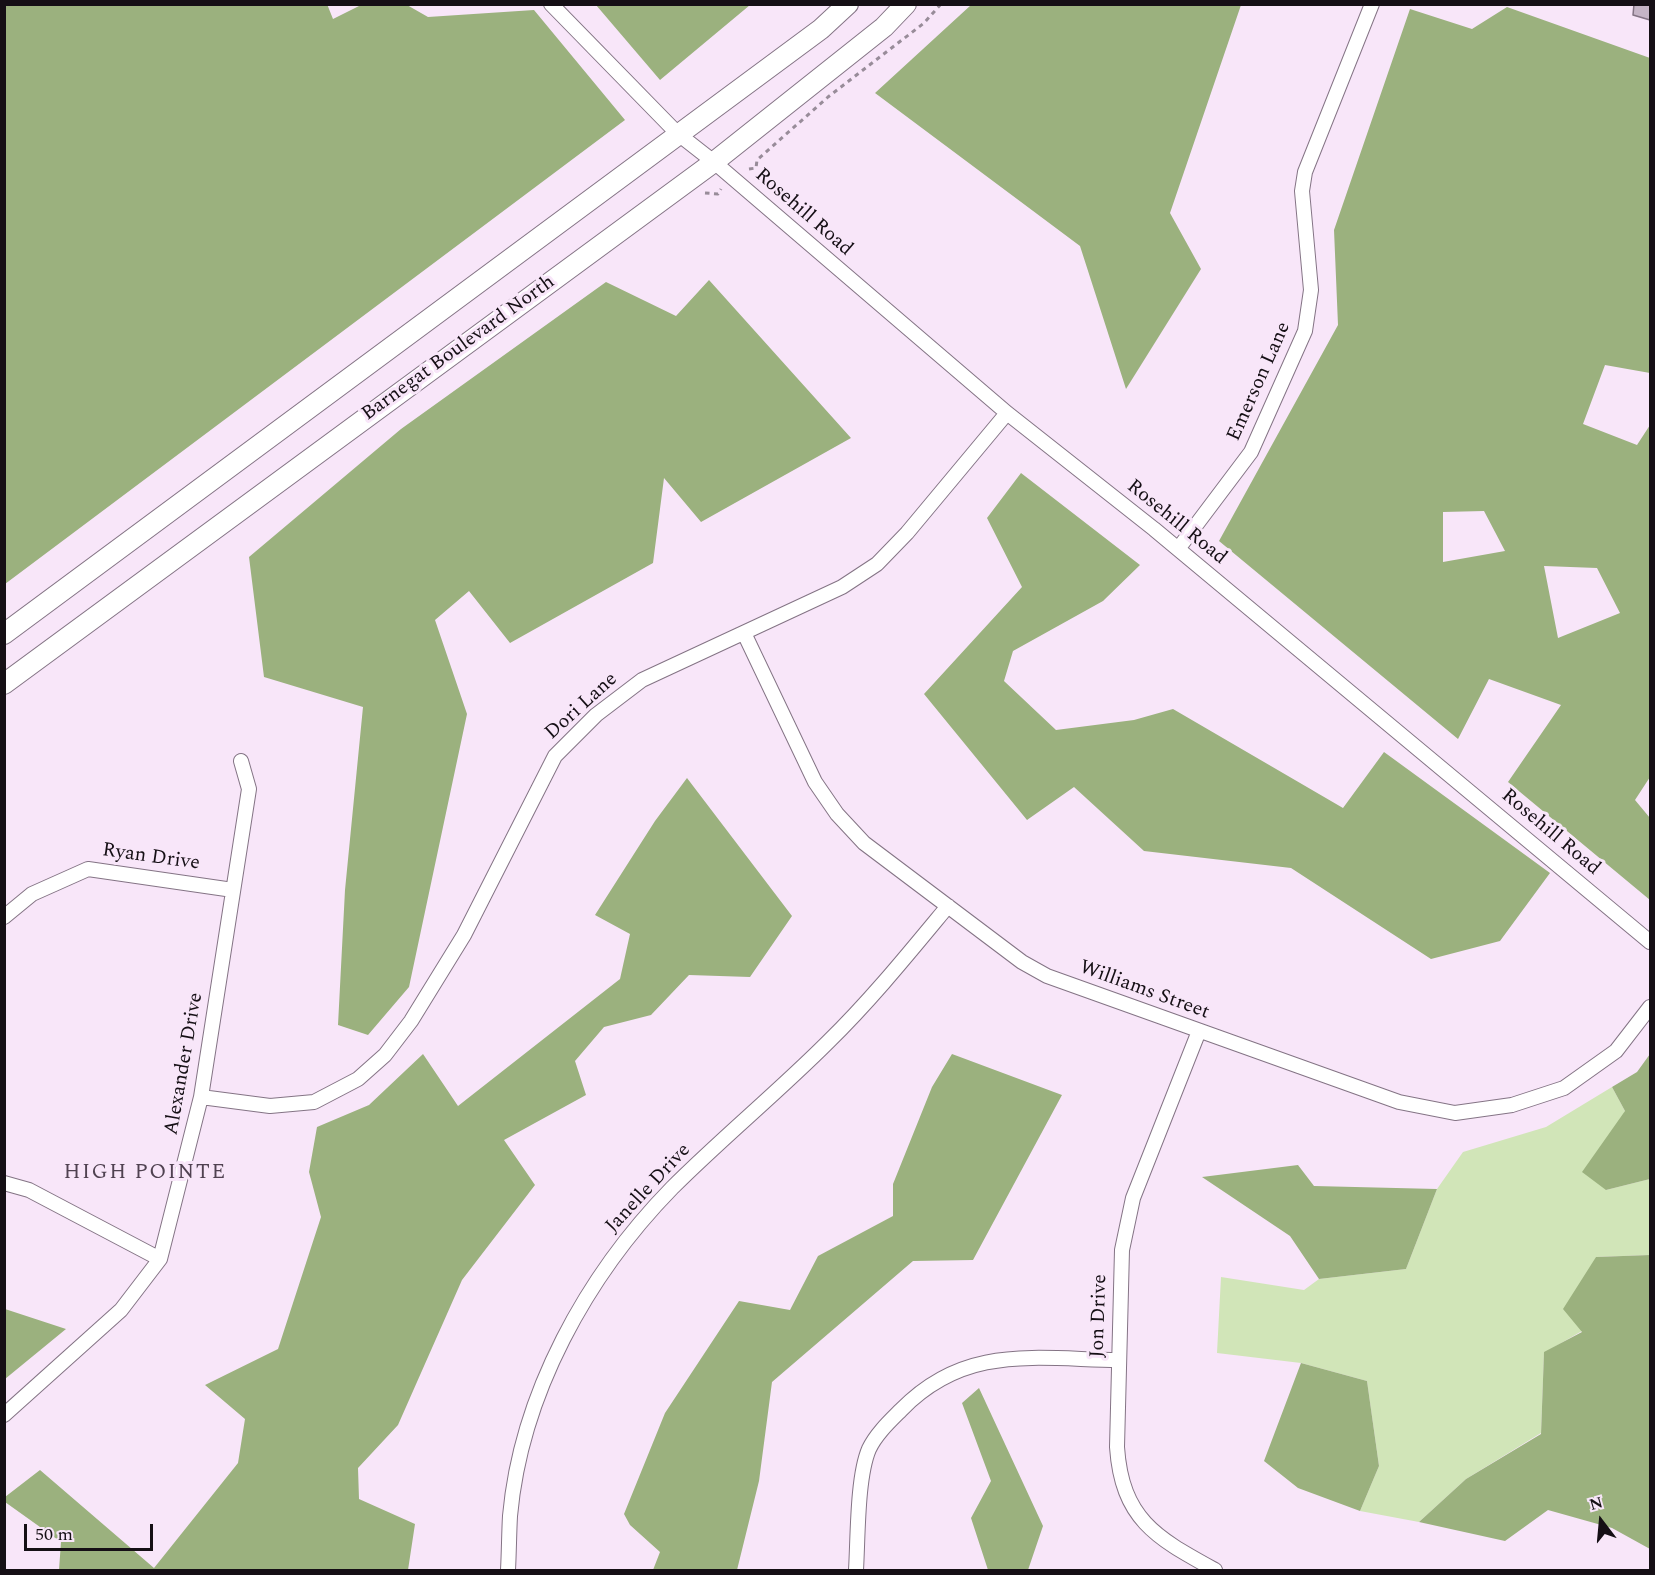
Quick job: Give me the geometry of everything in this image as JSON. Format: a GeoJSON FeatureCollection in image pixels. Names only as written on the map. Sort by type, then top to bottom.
{"type":"FeatureCollection","features":[{"type":"Feature","properties":{"kind":"street","name":"Rosehill Road"},"geometry":{"type":"LineString","coordinates":[[551,4],[677,133],[714,162],[1007,413],[1178,549],[1650,942]]}},
{"type":"Feature","properties":{"kind":"street"},"geometry":{"type":"LineString","coordinates":[[4,634],[677,133],[821,29],[848,4]]}},
{"type":"Feature","properties":{"kind":"street","name":"Barnegat Boulevard North"},"geometry":{"type":"LineString","coordinates":[[4,684],[714,162],[884,27],[906,4]]}},
{"type":"Feature","properties":{"kind":"street","name":"Emerson Lane"},"geometry":{"type":"LineString","coordinates":[[1178,549],[1251,452],[1305,331],[1311,290],[1302,190],[1305,172],[1372,4]]}},
{"type":"Feature","properties":{"kind":"street","name":"Dori Lane"},"geometry":{"type":"LineString","coordinates":[[201,1097],[270,1106],[314,1102],[358,1079],[385,1055],[411,1021],[464,935],[555,756],[596,716],[642,680],[842,586],[877,564],[907,533],[1007,413]]}},
{"type":"Feature","properties":{"kind":"street","name":"Williams Street"},"geometry":{"type":"LineString","coordinates":[[744,633],[815,782],[837,814],[864,843],[1022,962],[1047,976],[1399,1102],[1455,1113],[1512,1105],[1564,1088],[1616,1051],[1650,1007]]}},
{"type":"Feature","properties":{"kind":"street","name":"Alexander Drive"},"geometry":{"type":"LineString","coordinates":[[4,1415],[121,1310],[160,1259],[201,1097],[249,789],[241,761]]}},
{"type":"Feature","properties":{"kind":"street","name":"Ryan Drive"},"geometry":{"type":"LineString","coordinates":[[4,917],[32,894],[88,869],[233,890]]}},
{"type":"Feature","properties":{"kind":"street","name":"Janelle Drive"},"geometry":{"type":"LineString","coordinates":[[508,1570],[510,1515],[531,1418],[545,1377],[607,1262],[671,1189],[828,1043],[885,982],[948,906]]}},
{"type":"Feature","properties":{"kind":"street","name":"Jon Drive"},"geometry":{"type":"LineString","coordinates":[[1199,1031],[1132,1198],[1122,1250],[1117,1447],[1119,1472],[1125,1491],[1136,1512],[1166,1543],[1215,1570]]}},
{"type":"Feature","properties":{"kind":"street"},"geometry":{"type":"LineString","coordinates":[[4,1183],[29,1190],[160,1259]]}},
{"type":"Feature","properties":{"kind":"street"},"geometry":{"type":"LineString","coordinates":[[856,1570],[863,1472],[869,1448],[883,1429],[920,1391],[954,1371],[972,1364],[1000,1359],[1118,1360]]}},
{"type":"Feature","properties":{"kind":"path"},"geometry":{"type":"LineString","coordinates":[[749,169],[756,168],[759,158],[828,97],[924,23],[941,4]]}},
{"type":"Feature","properties":{"kind":"path"},"geometry":{"type":"LineString","coordinates":[[751,155],[759,158]]}},
{"type":"Feature","properties":{"kind":"green space"},"geometry":{"type":"Polygon","coordinates":[[[327,4],[333,19],[363,4],[407,5],[428,17],[534,10],[625,120],[5,584],[5,5],[327,4]]]}},
{"type":"Feature","properties":{"kind":"green space"},"geometry":{"type":"Polygon","coordinates":[[[596,5],[750,5],[660,80],[596,5]]]}},
{"type":"Feature","properties":{"kind":"green space"},"geometry":{"type":"Polygon","coordinates":[[[971,5],[1241,5],[1170,213],[1201,269],[1126,389],[1080,246],[875,93],[971,5]]]}},
{"type":"Feature","properties":{"kind":"green space"},"geometry":{"type":"Polygon","coordinates":[[[1507,7],[1650,58],[1650,373],[1605,365],[1583,424],[1637,445],[1650,425],[1650,777],[1635,800],[1650,818],[1650,900],[1508,782],[1561,705],[1489,679],[1458,739],[1219,541],[1338,325],[1334,230],[1410,9],[1472,29],[1507,7]],[[1484,511],[1443,512],[1443,562],[1505,551],[1484,511]],[[1544,566],[1558,638],[1620,613],[1597,568],[1544,566]]]}},
{"type":"Feature","properties":{"kind":"green space"},"geometry":{"type":"Polygon","coordinates":[[[709,280],[851,438],[701,522],[664,478],[653,563],[510,643],[469,591],[435,620],[467,714],[409,987],[368,1035],[338,1025],[345,890],[363,707],[264,677],[249,557],[401,429],[606,282],[676,316],[709,280]]]}},
{"type":"Feature","properties":{"kind":"green space"},"geometry":{"type":"Polygon","coordinates":[[[1021,473],[1140,565],[1103,601],[1013,651],[1004,681],[1056,730],[1134,720],[1173,709],[1343,808],[1384,752],[1550,873],[1500,941],[1431,959],[1291,868],[1144,851],[1074,787],[1027,820],[924,694],[1022,587],[987,518],[1021,473]]]}},
{"type":"Feature","properties":{"kind":"green space"},"geometry":{"type":"Polygon","coordinates":[[[687,778],[792,916],[750,977],[689,975],[651,1015],[604,1027],[575,1061],[586,1095],[504,1140],[535,1185],[462,1280],[398,1425],[358,1468],[359,1499],[415,1524],[408,1570],[59,1570],[61,1542],[5,1502],[5,1497],[40,1470],[154,1568],[238,1463],[245,1419],[205,1385],[278,1349],[321,1217],[309,1172],[317,1127],[369,1105],[423,1054],[458,1106],[620,979],[630,934],[595,915],[655,821],[687,778]]]}},
{"type":"Feature","properties":{"kind":"green space"},"geometry":{"type":"Polygon","coordinates":[[[952,1054],[1062,1095],[973,1260],[913,1261],[772,1382],[759,1481],[737,1570],[653,1570],[660,1552],[630,1525],[624,1514],[665,1413],[739,1301],[790,1310],[818,1256],[893,1216],[893,1184],[932,1087],[952,1054]]]}},
{"type":"Feature","properties":{"kind":"green space"},"geometry":{"type":"Polygon","coordinates":[[[1650,1054],[1650,1179],[1606,1190],[1582,1172],[1625,1111],[1612,1087],[1637,1072],[1650,1054]]]}},
{"type":"Feature","properties":{"kind":"green space"},"geometry":{"type":"Polygon","coordinates":[[[1612,1087],[1625,1111],[1606,1190],[1650,1179],[1650,1255],[1596,1257],[1582,1331],[1544,1353],[1541,1433],[1466,1479],[1419,1522],[1360,1511],[1379,1466],[1367,1381],[1301,1363],[1217,1353],[1221,1277],[1304,1290],[1319,1279],[1406,1269],[1437,1189],[1463,1152],[1546,1127],[1612,1087]]]}},
{"type":"Feature","properties":{"kind":"green space"},"geometry":{"type":"Polygon","coordinates":[[[1298,1165],[1314,1186],[1437,1189],[1406,1269],[1319,1279],[1290,1236],[1202,1177],[1298,1165]]]}},
{"type":"Feature","properties":{"kind":"green space"},"geometry":{"type":"Polygon","coordinates":[[[1650,1255],[1650,1549],[1612,1528],[1548,1510],[1505,1541],[1419,1522],[1466,1479],[1541,1434],[1544,1352],[1582,1332],[1563,1309],[1596,1257],[1650,1255]]]}},
{"type":"Feature","properties":{"kind":"green space"},"geometry":{"type":"Polygon","coordinates":[[[4,1309],[66,1329],[5,1379],[4,1309]]]}},
{"type":"Feature","properties":{"kind":"green space"},"geometry":{"type":"Polygon","coordinates":[[[1301,1363],[1367,1381],[1379,1466],[1360,1511],[1298,1488],[1264,1461],[1301,1363]]]}},
{"type":"Feature","properties":{"kind":"green space"},"geometry":{"type":"Polygon","coordinates":[[[979,1388],[1043,1526],[1028,1570],[988,1570],[971,1518],[991,1481],[962,1403],[979,1388]]]}},
{"type":"Feature","properties":{"kind":"building"},"geometry":{"type":"Polygon","coordinates":[[[1634,4],[1650,4],[1650,20],[1633,15],[1634,4]]]}},
{"type":"Feature","properties":{"kind":"district","name":"HIGH POINTE"},"geometry":{"type":"Point","coordinates":[145,1174]}}]}
